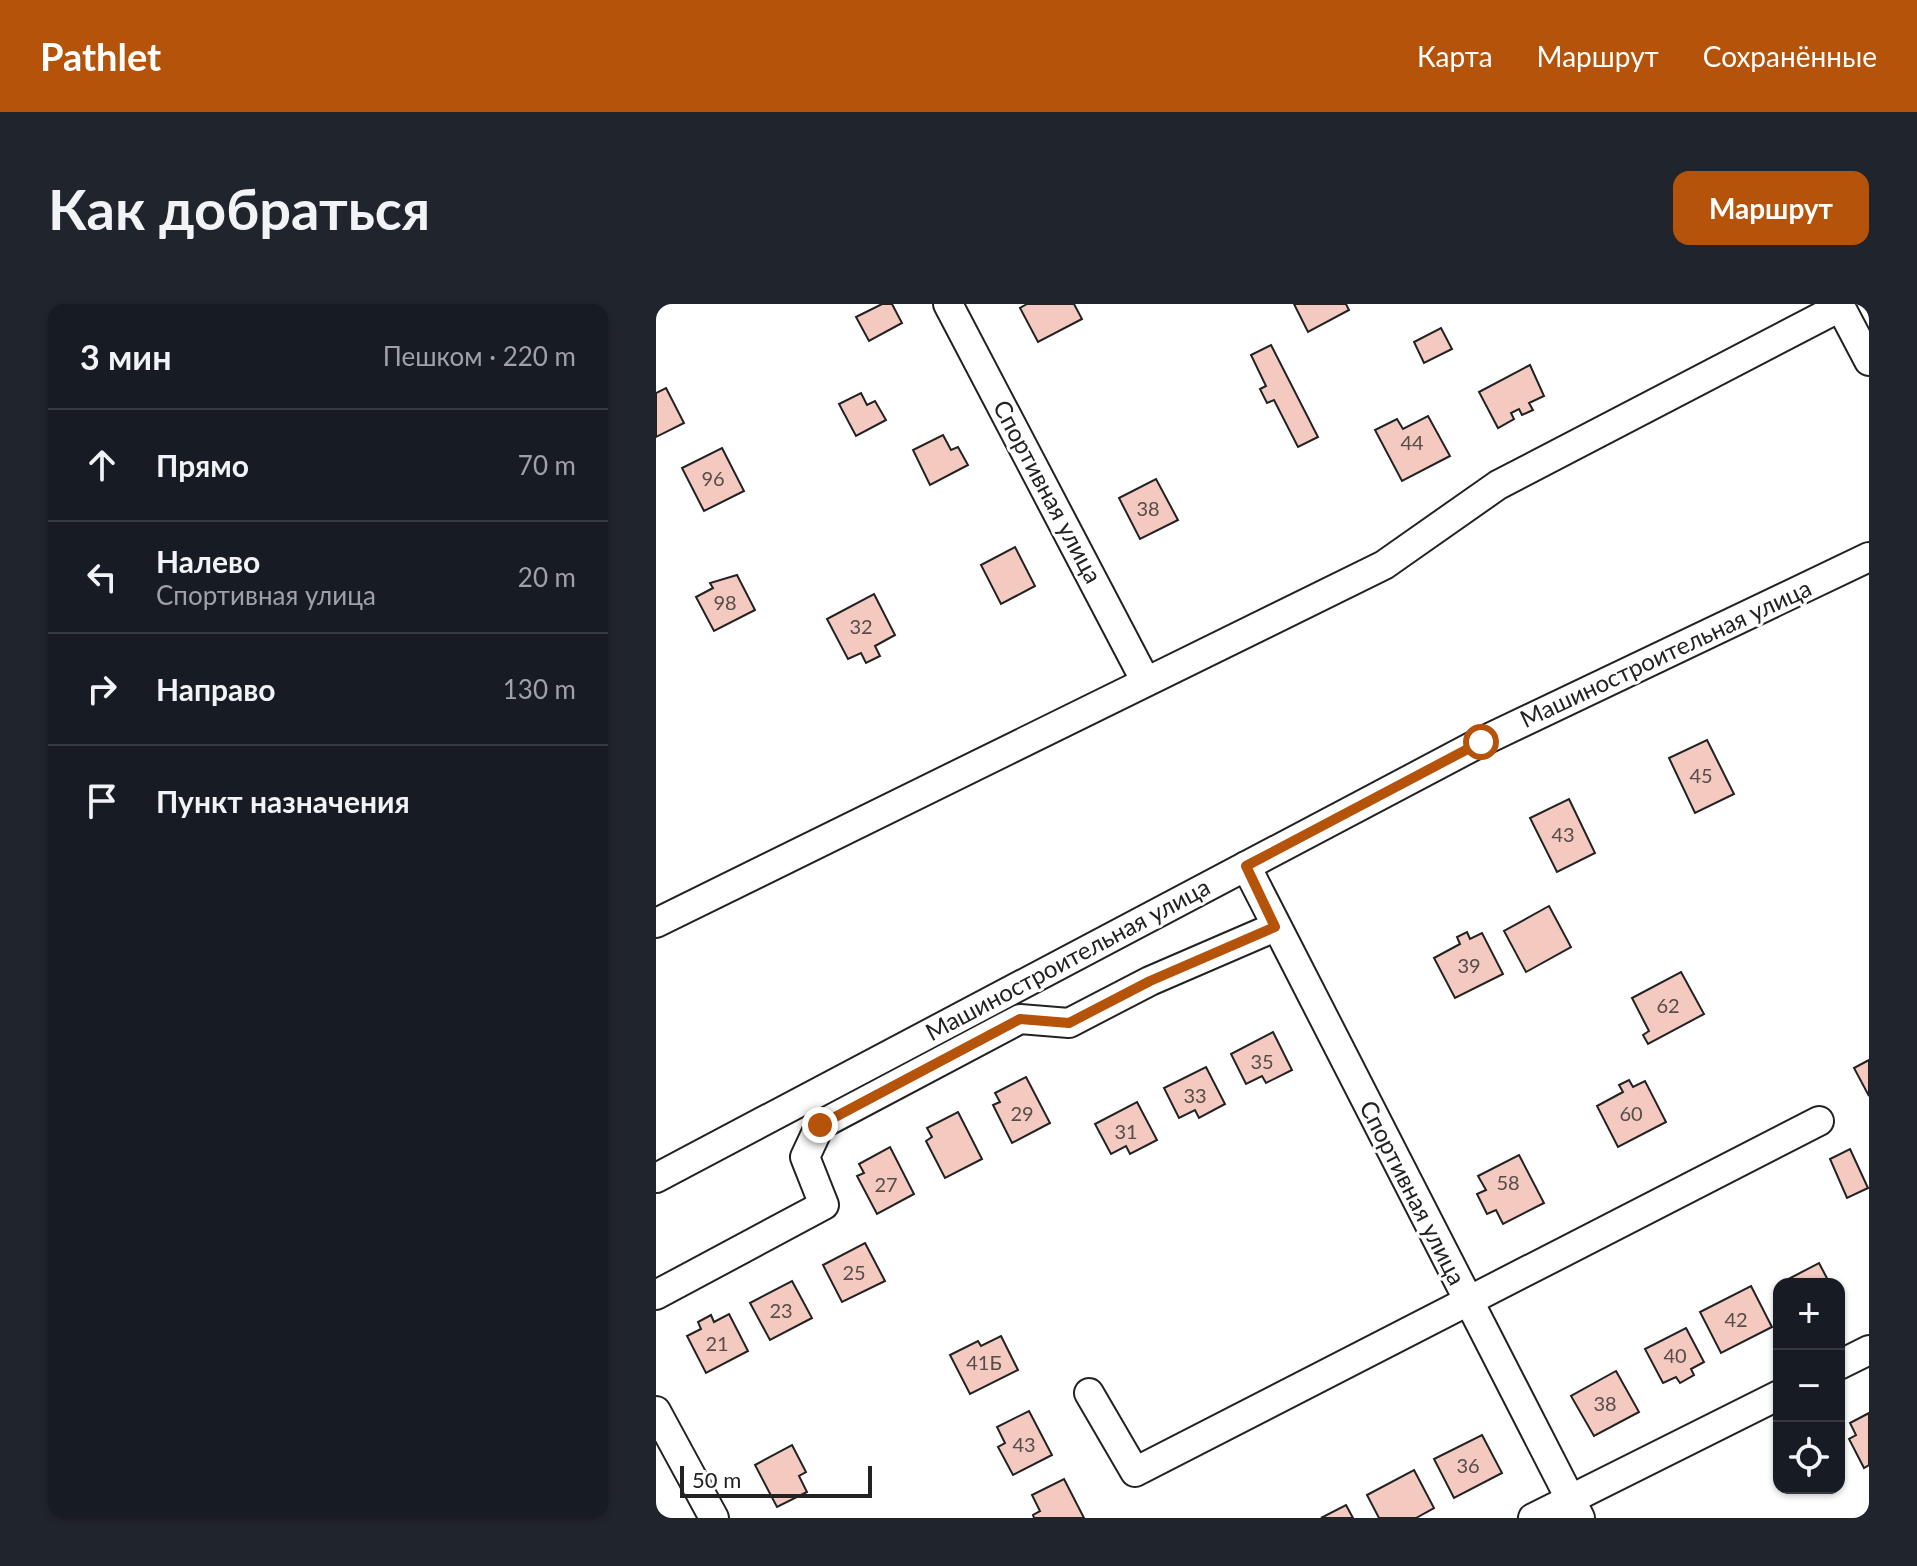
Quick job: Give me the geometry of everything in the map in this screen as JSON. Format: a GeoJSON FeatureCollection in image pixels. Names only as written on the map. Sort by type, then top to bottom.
{"type":"FeatureCollection","features":[{"type":"Feature","properties":{"kind":"street","name":"Спортивная улица"},"geometry":{"type":"LineString","coordinates":[[948,304],[1145,680]]}},
{"type":"Feature","properties":{"kind":"street"},"geometry":{"type":"LineString","coordinates":[[656,923],[1384,565],[1498,485],[1840,306],[1862,329],[1869,361]]}},
{"type":"Feature","properties":{"kind":"street","name":"Машиностроительная улица"},"geometry":{"type":"LineString","coordinates":[[656,1178],[1481,742],[1869,557]]}},
{"type":"Feature","properties":{"kind":"street","name":"Спортивная улица"},"geometry":{"type":"LineString","coordinates":[[1246,866],[1575,1509]]}},
{"type":"Feature","properties":{"kind":"street"},"geometry":{"type":"LineString","coordinates":[[656,1295],[824,1205],[805,1157],[820,1125],[1020,1019],[1069,1023],[1150,981],[1275,927]]}},
{"type":"Feature","properties":{"kind":"street"},"geometry":{"type":"LineString","coordinates":[[1089,1393],[1135,1472],[1819,1121]]}},
{"type":"Feature","properties":{"kind":"street"},"geometry":{"type":"LineString","coordinates":[[1845,1362],[1869,1350]]}},
{"type":"Feature","properties":{"kind":"street"},"geometry":{"type":"LineString","coordinates":[[1533,1518],[1575,1509],[1773,1398]]}},
{"type":"Feature","properties":{"kind":"street"},"geometry":{"type":"LineString","coordinates":[[656,1411],[714,1518]]}},
{"type":"Feature","properties":{"kind":"building"},"geometry":{"type":"Polygon","coordinates":[[[882,304],[892,304],[902,323],[869,341],[856,317],[882,304]]]}},
{"type":"Feature","properties":{"kind":"building"},"geometry":{"type":"Polygon","coordinates":[[[1027,304],[1074,304],[1082,319],[1038,342],[1020,308],[1027,304]]]}},
{"type":"Feature","properties":{"kind":"building"},"geometry":{"type":"Polygon","coordinates":[[[1294,304],[1346,304],[1349,310],[1308,332],[1294,304]]]}},
{"type":"Feature","properties":{"kind":"building"},"geometry":{"type":"Polygon","coordinates":[[[1441,328],[1452,349],[1424,363],[1414,342],[1441,328]]]}},
{"type":"Feature","properties":{"kind":"building"},"geometry":{"type":"Polygon","coordinates":[[[1271,345],[1318,437],[1298,447],[1274,400],[1267,403],[1260,389],[1266,386],[1251,355],[1271,345]]]}},
{"type":"Feature","properties":{"kind":"building"},"geometry":{"type":"Polygon","coordinates":[[[1530,365],[1544,396],[1529,403],[1533,410],[1522,415],[1519,409],[1511,413],[1514,419],[1498,428],[1479,392],[1530,365]]]}},
{"type":"Feature","properties":{"kind":"building"},"geometry":{"type":"Polygon","coordinates":[[[666,388],[684,423],[656,437],[656,393],[666,388]]]}},
{"type":"Feature","properties":{"kind":"building"},"geometry":{"type":"Polygon","coordinates":[[[861,393],[867,405],[875,401],[886,420],[856,436],[839,404],[861,393]]]}},
{"type":"Feature","properties":{"kind":"building"},"geometry":{"type":"Polygon","coordinates":[[[1428,416],[1450,456],[1402,481],[1375,430],[1397,419],[1403,429],[1428,416]]]}},
{"type":"Feature","properties":{"kind":"building"},"geometry":{"type":"Polygon","coordinates":[[[943,435],[951,450],[958,447],[968,465],[930,485],[913,450],[943,435]]]}},
{"type":"Feature","properties":{"kind":"building"},"geometry":{"type":"Polygon","coordinates":[[[722,448],[744,491],[704,511],[682,468],[722,448]]]}},
{"type":"Feature","properties":{"kind":"building"},"geometry":{"type":"Polygon","coordinates":[[[1156,479],[1178,520],[1140,539],[1119,498],[1156,479]]]}},
{"type":"Feature","properties":{"kind":"building"},"geometry":{"type":"Polygon","coordinates":[[[1015,547],[1035,586],[1001,604],[981,565],[1015,547]]]}},
{"type":"Feature","properties":{"kind":"building"},"geometry":{"type":"Polygon","coordinates":[[[737,575],[755,610],[714,631],[696,597],[713,588],[710,583],[737,575]]]}},
{"type":"Feature","properties":{"kind":"building"},"geometry":{"type":"Polygon","coordinates":[[[874,594],[895,635],[875,646],[880,656],[866,663],[861,653],[848,659],[827,619],[874,594]]]}},
{"type":"Feature","properties":{"kind":"building"},"geometry":{"type":"Polygon","coordinates":[[[1707,740],[1734,794],[1695,813],[1669,758],[1707,740]]]}},
{"type":"Feature","properties":{"kind":"building"},"geometry":{"type":"Polygon","coordinates":[[[1569,799],[1595,853],[1557,872],[1530,818],[1569,799]]]}},
{"type":"Feature","properties":{"kind":"building"},"geometry":{"type":"Polygon","coordinates":[[[1549,906],[1571,947],[1526,972],[1504,931],[1549,906]]]}},
{"type":"Feature","properties":{"kind":"building"},"geometry":{"type":"Polygon","coordinates":[[[1467,932],[1470,939],[1482,933],[1503,974],[1455,998],[1434,958],[1460,944],[1457,937],[1467,932]]]}},
{"type":"Feature","properties":{"kind":"building"},"geometry":{"type":"Polygon","coordinates":[[[1681,972],[1704,1014],[1648,1044],[1643,1035],[1649,1031],[1632,998],[1681,972]]]}},
{"type":"Feature","properties":{"kind":"building"},"geometry":{"type":"Polygon","coordinates":[[[1273,1032],[1292,1070],[1266,1083],[1262,1076],[1246,1084],[1231,1054],[1273,1032]]]}},
{"type":"Feature","properties":{"kind":"building"},"geometry":{"type":"Polygon","coordinates":[[[1869,1060],[1869,1096],[1854,1068],[1869,1060]]]}},
{"type":"Feature","properties":{"kind":"building"},"geometry":{"type":"Polygon","coordinates":[[[1206,1067],[1225,1104],[1199,1118],[1195,1110],[1179,1118],[1164,1088],[1206,1067]]]}},
{"type":"Feature","properties":{"kind":"building"},"geometry":{"type":"Polygon","coordinates":[[[1026,1077],[1050,1123],[1012,1143],[993,1105],[1000,1102],[995,1093],[1026,1077]]]}},
{"type":"Feature","properties":{"kind":"building"},"geometry":{"type":"Polygon","coordinates":[[[1629,1080],[1633,1087],[1645,1081],[1666,1122],[1618,1147],[1597,1106],[1623,1092],[1619,1085],[1629,1080]]]}},
{"type":"Feature","properties":{"kind":"building"},"geometry":{"type":"Polygon","coordinates":[[[1137,1102],[1157,1140],[1130,1154],[1126,1146],[1111,1154],[1095,1124],[1137,1102]]]}},
{"type":"Feature","properties":{"kind":"building"},"geometry":{"type":"Polygon","coordinates":[[[958,1112],[982,1159],[945,1178],[926,1141],[932,1137],[927,1128],[958,1112]]]}},
{"type":"Feature","properties":{"kind":"building"},"geometry":{"type":"Polygon","coordinates":[[[890,1147],[914,1194],[877,1214],[857,1176],[864,1173],[859,1164],[890,1147]]]}},
{"type":"Feature","properties":{"kind":"building"},"geometry":{"type":"Polygon","coordinates":[[[1850,1149],[1868,1188],[1847,1198],[1830,1159],[1850,1149]]]}},
{"type":"Feature","properties":{"kind":"building"},"geometry":{"type":"Polygon","coordinates":[[[1519,1155],[1544,1203],[1503,1224],[1496,1210],[1487,1214],[1477,1194],[1486,1190],[1478,1176],[1519,1155]]]}},
{"type":"Feature","properties":{"kind":"building"},"geometry":{"type":"Polygon","coordinates":[[[865,1243],[885,1281],[842,1302],[823,1265],[865,1243]]]}},
{"type":"Feature","properties":{"kind":"building"},"geometry":{"type":"Polygon","coordinates":[[[1819,1263],[1827,1278],[1790,1278],[1819,1263]]]}},
{"type":"Feature","properties":{"kind":"building"},"geometry":{"type":"Polygon","coordinates":[[[792,1281],[812,1318],[770,1340],[750,1303],[792,1281]]]}},
{"type":"Feature","properties":{"kind":"building"},"geometry":{"type":"Polygon","coordinates":[[[1751,1286],[1772,1327],[1721,1353],[1700,1312],[1751,1286]]]}},
{"type":"Feature","properties":{"kind":"building"},"geometry":{"type":"Polygon","coordinates":[[[729,1314],[748,1351],[706,1373],[687,1336],[701,1329],[698,1322],[711,1315],[714,1322],[729,1314]]]}},
{"type":"Feature","properties":{"kind":"building"},"geometry":{"type":"Polygon","coordinates":[[[1686,1328],[1704,1362],[1691,1369],[1694,1375],[1680,1383],[1676,1377],[1663,1383],[1645,1349],[1686,1328]]]}},
{"type":"Feature","properties":{"kind":"building"},"geometry":{"type":"Polygon","coordinates":[[[1001,1336],[1018,1370],[970,1394],[950,1355],[978,1341],[981,1346],[1001,1336]]]}},
{"type":"Feature","properties":{"kind":"building"},"geometry":{"type":"Polygon","coordinates":[[[1616,1371],[1639,1412],[1594,1436],[1571,1396],[1616,1371]]]}},
{"type":"Feature","properties":{"kind":"building"},"geometry":{"type":"Polygon","coordinates":[[[1029,1411],[1052,1455],[1013,1475],[998,1447],[1005,1443],[997,1427],[1029,1411]]]}},
{"type":"Feature","properties":{"kind":"building"},"geometry":{"type":"Polygon","coordinates":[[[1869,1413],[1869,1465],[1864,1468],[1849,1439],[1856,1435],[1850,1423],[1869,1413]]]}},
{"type":"Feature","properties":{"kind":"building"},"geometry":{"type":"Polygon","coordinates":[[[1482,1435],[1502,1473],[1454,1498],[1434,1459],[1482,1435]]]}},
{"type":"Feature","properties":{"kind":"building"},"geometry":{"type":"Polygon","coordinates":[[[792,1445],[806,1472],[799,1476],[807,1492],[777,1507],[755,1465],[792,1445]]]}},
{"type":"Feature","properties":{"kind":"building"},"geometry":{"type":"Polygon","coordinates":[[[1414,1470],[1434,1508],[1416,1518],[1379,1518],[1367,1495],[1414,1470]]]}},
{"type":"Feature","properties":{"kind":"building"},"geometry":{"type":"Polygon","coordinates":[[[1064,1479],[1084,1518],[1034,1518],[1033,1515],[1040,1511],[1032,1495],[1064,1479]]]}},
{"type":"Feature","properties":{"kind":"building"},"geometry":{"type":"Polygon","coordinates":[[[1346,1505],[1353,1518],[1321,1518],[1346,1505]]]}},
{"type":"Feature","properties":{"kind":"route"},"geometry":{"type":"LineString","coordinates":[[820,1125],[1020,1019],[1069,1023],[1150,981],[1275,927],[1246,866],[1481,742]]}}]}
